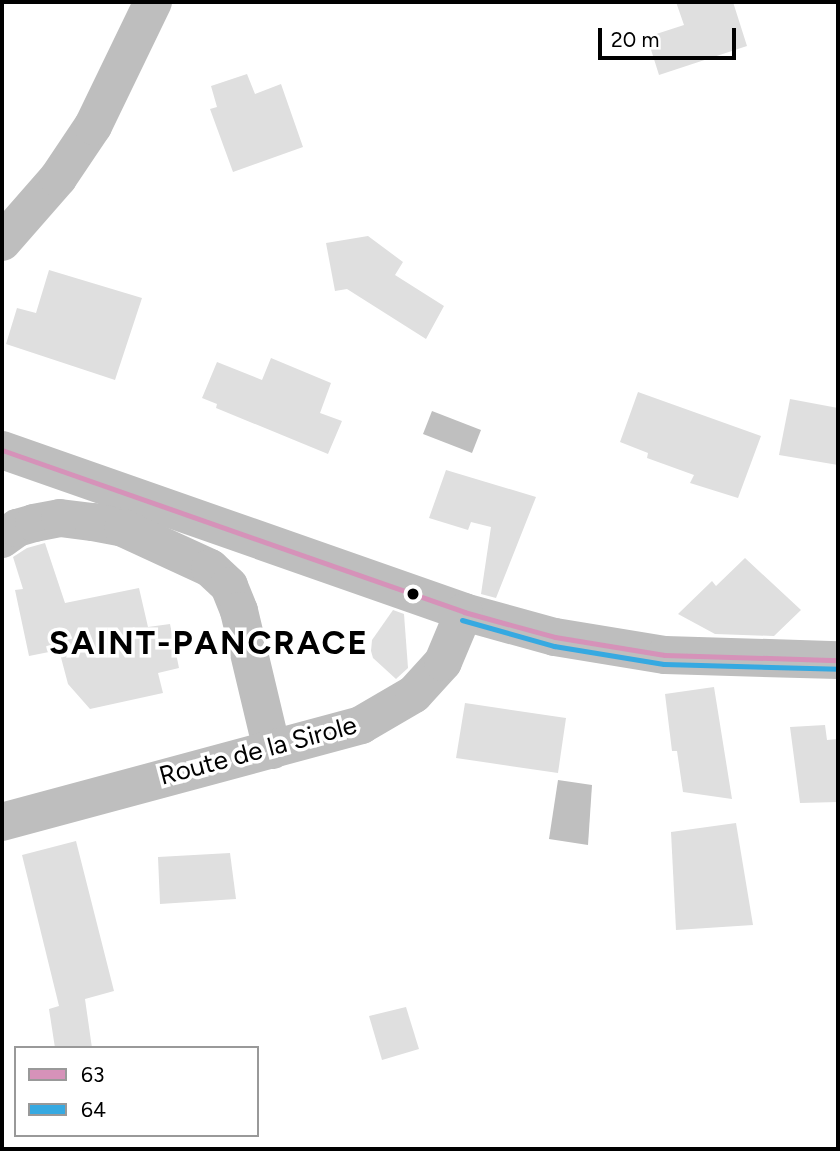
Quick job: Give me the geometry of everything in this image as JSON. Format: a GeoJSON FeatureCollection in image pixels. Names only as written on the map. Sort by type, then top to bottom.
{"type":"FeatureCollection","features":[{"type":"Feature","properties":{"kind":"street"},"geometry":{"type":"LineString","coordinates":[[2,242],[58,178],[93,126],[153,2]]}},
{"type":"Feature","properties":{"kind":"street"},"geometry":{"type":"LineString","coordinates":[[2,450],[464,612],[555,637],[665,655],[838,660]]}},
{"type":"Feature","properties":{"kind":"street"},"geometry":{"type":"LineString","coordinates":[[2,539],[17,528],[60,518],[93,522],[123,528],[210,568],[229,586],[239,611],[272,750]]}},
{"type":"Feature","properties":{"kind":"street","name":"Route de la Sirole"},"geometry":{"type":"LineString","coordinates":[[2,822],[361,725],[414,694],[443,662],[464,612]]}},
{"type":"Feature","properties":{"kind":"shaded area"},"geometry":{"type":"Polygon","coordinates":[[[432,411],[481,430],[472,453],[423,434],[432,411]]]}},
{"type":"Feature","properties":{"kind":"shaded area"},"geometry":{"type":"Polygon","coordinates":[[[558,780],[592,785],[588,845],[549,839],[558,780]]]}},
{"type":"Feature","properties":{"kind":"building"},"geometry":{"type":"Polygon","coordinates":[[[676,2],[733,2],[747,46],[659,75],[647,37],[684,25],[676,2]]]}},
{"type":"Feature","properties":{"kind":"building"},"geometry":{"type":"Polygon","coordinates":[[[247,74],[255,94],[281,84],[303,147],[233,172],[210,109],[217,107],[211,86],[247,74]]]}},
{"type":"Feature","properties":{"kind":"building"},"geometry":{"type":"Polygon","coordinates":[[[368,236],[403,262],[395,275],[444,306],[426,339],[347,289],[335,291],[326,243],[368,236]]]}},
{"type":"Feature","properties":{"kind":"building"},"geometry":{"type":"Polygon","coordinates":[[[49,270],[142,298],[115,380],[6,344],[17,308],[36,313],[49,270]]]}},
{"type":"Feature","properties":{"kind":"building"},"geometry":{"type":"Polygon","coordinates":[[[271,358],[331,383],[320,413],[342,421],[328,454],[216,408],[217,404],[202,398],[217,362],[262,380],[271,358]]]}},
{"type":"Feature","properties":{"kind":"building"},"geometry":{"type":"Polygon","coordinates":[[[638,392],[761,436],[738,498],[690,483],[694,475],[647,458],[648,453],[620,442],[638,392]]]}},
{"type":"Feature","properties":{"kind":"building"},"geometry":{"type":"Polygon","coordinates":[[[790,399],[838,408],[838,465],[779,455],[790,399]]]}},
{"type":"Feature","properties":{"kind":"building"},"geometry":{"type":"Polygon","coordinates":[[[446,470],[536,497],[496,598],[481,594],[491,527],[471,522],[468,530],[429,518],[446,470]]]}},
{"type":"Feature","properties":{"kind":"building"},"geometry":{"type":"Polygon","coordinates":[[[45,543],[65,603],[139,588],[148,627],[170,624],[179,668],[158,673],[163,693],[90,709],[68,684],[59,650],[29,656],[15,590],[23,589],[13,557],[27,548],[45,543]]]}},
{"type":"Feature","properties":{"kind":"building"},"geometry":{"type":"Polygon","coordinates":[[[745,558],[801,610],[774,636],[715,634],[678,614],[712,581],[716,586],[745,558]]]}},
{"type":"Feature","properties":{"kind":"building"},"geometry":{"type":"Polygon","coordinates":[[[393,610],[404,614],[408,668],[396,679],[373,658],[371,651],[372,640],[393,610]]]}},
{"type":"Feature","properties":{"kind":"building"},"geometry":{"type":"Polygon","coordinates":[[[714,687],[732,799],[683,792],[677,751],[672,751],[665,694],[714,687]]]}},
{"type":"Feature","properties":{"kind":"building"},"geometry":{"type":"Polygon","coordinates":[[[465,703],[566,718],[558,773],[456,758],[465,703]]]}},
{"type":"Feature","properties":{"kind":"building"},"geometry":{"type":"Polygon","coordinates":[[[825,725],[827,740],[838,739],[838,802],[800,803],[790,727],[825,725]]]}},
{"type":"Feature","properties":{"kind":"building"},"geometry":{"type":"Polygon","coordinates":[[[736,823],[753,925],[676,930],[671,832],[736,823]]]}},
{"type":"Feature","properties":{"kind":"building"},"geometry":{"type":"Polygon","coordinates":[[[76,841],[114,991],[85,999],[92,1046],[55,1046],[49,1009],[59,1006],[22,855],[76,841]]]}},
{"type":"Feature","properties":{"kind":"building"},"geometry":{"type":"Polygon","coordinates":[[[230,853],[236,899],[160,904],[158,857],[230,853]]]}},
{"type":"Feature","properties":{"kind":"building"},"geometry":{"type":"Polygon","coordinates":[[[406,1007],[419,1049],[382,1060],[369,1016],[406,1007]]]}},
{"type":"Feature","properties":{"kind":"transit line","name":"63"},"geometry":{"type":"LineString","coordinates":[[2,450],[464,612],[555,637],[665,655],[838,660]]}},
{"type":"Feature","properties":{"kind":"transit line","name":"64"},"geometry":{"type":"LineString","coordinates":[[462,620],[554,646],[664,664],[838,669]]}},
{"type":"Feature","properties":{"kind":"district","name":"SAINT-PANCRACE"},"geometry":{"type":"Point","coordinates":[209,643]}}]}
